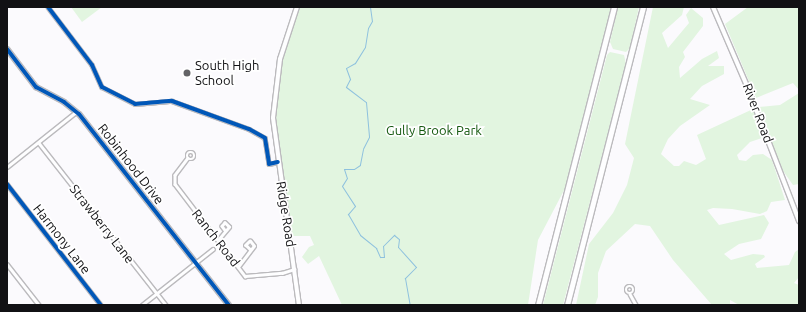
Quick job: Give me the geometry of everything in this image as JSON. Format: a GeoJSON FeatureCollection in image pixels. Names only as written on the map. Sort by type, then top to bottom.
{"type":"FeatureCollection","features":[{"type":"Feature","properties":{"kind":"highway"},"geometry":{"type":"LineString","coordinates":[[538,305],[614,7]]}},
{"type":"Feature","properties":{"kind":"highway"},"geometry":{"type":"LineString","coordinates":[[567,305],[643,7]]}},
{"type":"Feature","properties":{"kind":"main road","name":"Ridge Road"},"geometry":{"type":"LineString","coordinates":[[297,7],[280,59],[275,82],[273,122],[299,305]]}},
{"type":"Feature","properties":{"kind":"main road","name":"River Road"},"geometry":{"type":"LineString","coordinates":[[713,7],[747,86],[799,221]]}},
{"type":"Feature","properties":{"kind":"main road","name":"Robinhood Drive"},"geometry":{"type":"LineString","coordinates":[[7,49],[36,87],[76,112],[229,305]]}},
{"type":"Feature","properties":{"kind":"street"},"geometry":{"type":"LineString","coordinates":[[48,7],[92,65],[102,87],[135,104],[172,101],[249,129],[265,138],[269,164],[278,162]]}},
{"type":"Feature","properties":{"kind":"street"},"geometry":{"type":"LineString","coordinates":[[7,168],[76,112]]}},
{"type":"Feature","properties":{"kind":"street","name":"Strawberry Lane"},"geometry":{"type":"LineString","coordinates":[[39,143],[166,305]]}},
{"type":"Feature","properties":{"kind":"street","name":"Ranch Road"},"geometry":{"type":"LineString","coordinates":[[188,158],[176,175],[175,184],[238,267],[248,277],[294,269]]}},
{"type":"Feature","properties":{"kind":"street","name":"Harmony Lane"},"geometry":{"type":"LineString","coordinates":[[7,184],[101,305]]}},
{"type":"Feature","properties":{"kind":"street"},"geometry":{"type":"LineString","coordinates":[[218,240],[225,230]]}},
{"type":"Feature","properties":{"kind":"street"},"geometry":{"type":"LineString","coordinates":[[142,305],[213,249]]}},
{"type":"Feature","properties":{"kind":"street"},"geometry":{"type":"LineString","coordinates":[[238,267],[250,249]]}},
{"type":"Feature","properties":{"kind":"street"},"geometry":{"type":"LineString","coordinates":[[7,264],[39,305]]}},
{"type":"Feature","properties":{"kind":"street"},"geometry":{"type":"LineString","coordinates":[[630,294],[636,305]]}},
{"type":"Feature","properties":{"kind":"green space"},"geometry":{"type":"Polygon","coordinates":[[[71,7],[102,7],[82,22],[71,7]]]}},
{"type":"Feature","properties":{"kind":"green space","name":"Gully Brook Park"},"geometry":{"type":"Polygon","coordinates":[[[297,7],[614,7],[572,175],[538,240],[528,305],[342,305],[319,256],[308,264],[302,257],[309,247],[314,245],[310,236],[289,236],[273,104],[280,59],[297,7]]]}},
{"type":"Feature","properties":{"kind":"green space"},"geometry":{"type":"Polygon","coordinates":[[[618,7],[639,7],[630,48],[626,52],[613,49],[610,42],[618,7]]]}},
{"type":"Feature","properties":{"kind":"green space"},"geometry":{"type":"Polygon","coordinates":[[[653,7],[684,7],[682,15],[662,33],[668,48],[689,23],[686,15],[691,8],[703,18],[703,26],[683,52],[685,57],[679,67],[680,78],[702,59],[717,51],[719,58],[708,66],[724,66],[724,74],[702,86],[690,99],[710,105],[680,126],[668,139],[661,154],[674,166],[679,166],[684,161],[696,165],[706,159],[697,135],[753,109],[762,138],[750,142],[737,155],[739,160],[746,161],[753,155],[763,154],[772,160],[785,200],[771,202],[767,211],[760,214],[732,209],[713,208],[707,210],[719,225],[764,215],[769,223],[761,239],[739,244],[724,254],[731,260],[753,254],[764,255],[765,257],[755,264],[757,268],[789,265],[795,252],[799,249],[799,277],[794,283],[799,285],[799,305],[739,305],[730,300],[730,305],[712,305],[673,260],[650,226],[635,224],[606,251],[598,273],[598,297],[595,305],[576,305],[589,244],[613,213],[627,185],[634,158],[625,144],[653,7]]]}},
{"type":"Feature","properties":{"kind":"green space"},"geometry":{"type":"Polygon","coordinates":[[[748,7],[799,7],[799,90],[793,83],[756,98],[725,24],[748,7]]]}},
{"type":"Feature","properties":{"kind":"green space"},"geometry":{"type":"Polygon","coordinates":[[[610,52],[624,55],[626,64],[563,305],[543,305],[607,55],[610,52]]]}},
{"type":"Feature","properties":{"kind":"green space"},"geometry":{"type":"Polygon","coordinates":[[[799,93],[799,184],[793,185],[781,168],[759,107],[780,105],[799,93]]]}},
{"type":"Feature","properties":{"kind":"waterway"},"geometry":{"type":"LineString","coordinates":[[370,7],[372,21],[368,28],[365,47],[355,63],[346,68],[350,79],[346,87],[366,102],[369,137],[363,149],[360,165],[354,169],[344,169],[347,178],[342,186],[355,206],[348,214],[360,235],[376,248],[380,257],[384,257],[383,246],[394,235],[399,239],[398,247],[416,267],[405,278],[410,305]]}},
{"type":"Feature","properties":{"kind":"cycle path"},"geometry":{"type":"LineString","coordinates":[[48,7],[92,65],[102,87],[135,104],[172,101],[249,129],[265,138],[269,164],[278,162]]}},
{"type":"Feature","properties":{"kind":"cycle path"},"geometry":{"type":"LineString","coordinates":[[7,49],[36,87],[64,102],[79,114],[229,305]]}},
{"type":"Feature","properties":{"kind":"cycle path"},"geometry":{"type":"LineString","coordinates":[[7,184],[101,305]]}},
{"type":"Feature","properties":{"kind":"place","name":"South High School"},"geometry":{"type":"Point","coordinates":[187,73]}}]}
